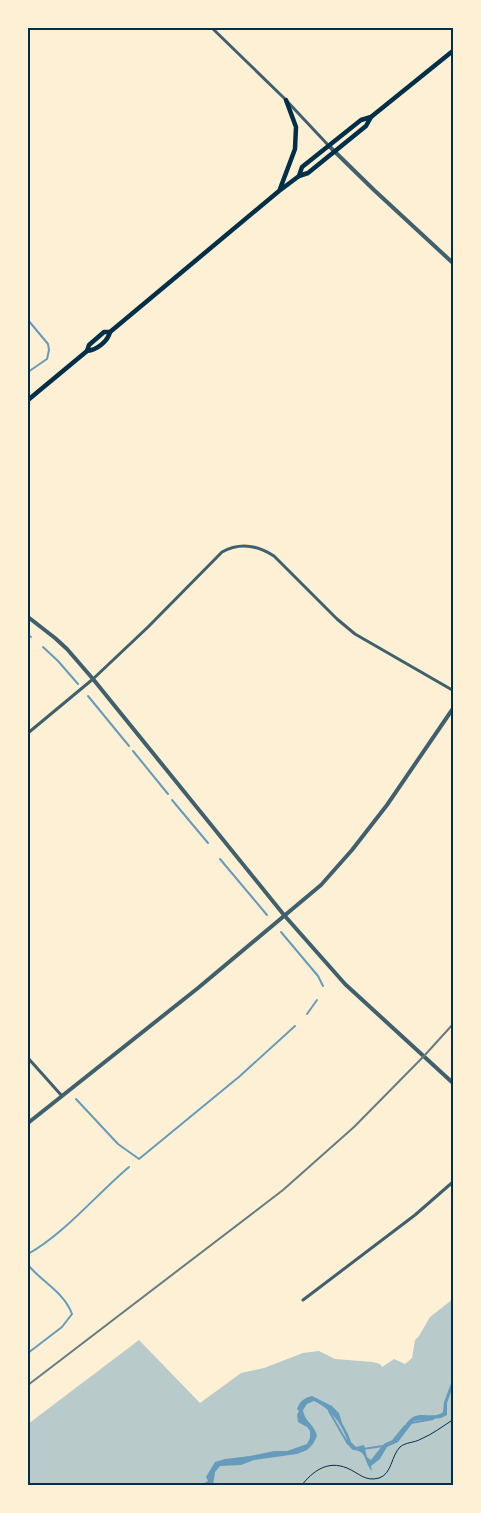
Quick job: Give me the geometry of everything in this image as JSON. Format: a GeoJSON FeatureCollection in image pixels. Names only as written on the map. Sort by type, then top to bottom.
{"type":"FeatureCollection","features":[{"type":"Feature","properties":{"kind":"main road"},"geometry":{"type":"LineString","coordinates":[[28,400],[88,351],[94,350],[109,338],[110,332],[279,191],[299,176],[308,173],[366,126],[371,117],[454,50]]}},
{"type":"Feature","properties":{"kind":"main road"},"geometry":{"type":"LineString","coordinates":[[279,191],[295,149],[296,127],[286,100]]}},
{"type":"Feature","properties":{"kind":"main road"},"geometry":{"type":"LineString","coordinates":[[299,176],[302,167],[361,120],[371,117]]}},
{"type":"Feature","properties":{"kind":"street"},"geometry":{"type":"LineString","coordinates":[[212,28],[286,100],[334,152],[454,264]]}},
{"type":"Feature","properties":{"kind":"street"},"geometry":{"type":"LineString","coordinates":[[28,733],[93,679],[148,627],[222,552],[234,546],[255,546],[265,550],[274,556],[337,619],[355,634],[454,691]]}},
{"type":"Feature","properties":{"kind":"street"},"geometry":{"type":"LineString","coordinates":[[28,617],[67,649],[93,679],[284,915],[345,984],[454,1084]]}},
{"type":"Feature","properties":{"kind":"street"},"geometry":{"type":"LineString","coordinates":[[28,1124],[198,988],[321,885],[352,850],[388,803],[454,707]]}},
{"type":"Feature","properties":{"kind":"street"},"geometry":{"type":"LineString","coordinates":[[28,1058],[62,1096]]}},
{"type":"Feature","properties":{"kind":"street"},"geometry":{"type":"LineString","coordinates":[[303,1300],[414,1215],[454,1181]]}},
{"type":"Feature","properties":{"kind":"path"},"geometry":{"type":"LineString","coordinates":[[301,1486],[310,1474],[332,1465],[346,1468],[365,1479],[372,1480],[382,1477],[388,1472],[400,1446],[418,1441],[454,1419]]}},
{"type":"Feature","properties":{"kind":"shaded area"},"geometry":{"type":"Polygon","coordinates":[[[453,1299],[453,1485],[28,1486],[28,1424],[139,1340],[200,1403],[241,1373],[264,1368],[303,1353],[319,1351],[335,1359],[373,1362],[380,1364],[382,1367],[394,1359],[405,1364],[412,1358],[415,1340],[430,1317],[453,1299]]]}},
{"type":"Feature","properties":{"kind":"water"},"geometry":{"type":"Polygon","coordinates":[[[453,1378],[453,1386],[447,1403],[447,1415],[441,1418],[414,1421],[398,1442],[387,1447],[380,1459],[371,1466],[372,1471],[363,1454],[349,1446],[344,1431],[333,1416],[314,1401],[307,1404],[303,1410],[305,1417],[317,1436],[307,1450],[297,1454],[254,1460],[241,1465],[220,1466],[215,1472],[213,1485],[201,1485],[208,1481],[206,1477],[215,1462],[274,1451],[287,1451],[307,1444],[310,1438],[310,1431],[298,1422],[297,1415],[299,1411],[297,1409],[303,1400],[312,1396],[332,1406],[339,1413],[351,1442],[356,1447],[364,1445],[367,1457],[371,1460],[384,1444],[400,1434],[406,1423],[413,1417],[436,1415],[443,1412],[444,1402],[453,1378]]]}},
{"type":"Feature","properties":{"kind":"waterway"},"geometry":{"type":"LineString","coordinates":[[28,320],[48,344],[49,350],[47,359],[28,372]]}},
{"type":"Feature","properties":{"kind":"waterway"},"geometry":{"type":"LineString","coordinates":[[43,647],[78,684]]}},
{"type":"Feature","properties":{"kind":"waterway"},"geometry":{"type":"LineString","coordinates":[[88,696],[129,746]]}},
{"type":"Feature","properties":{"kind":"waterway"},"geometry":{"type":"LineString","coordinates":[[133,751],[168,794]]}},
{"type":"Feature","properties":{"kind":"waterway"},"geometry":{"type":"LineString","coordinates":[[172,800],[208,843]]}},
{"type":"Feature","properties":{"kind":"waterway"},"geometry":{"type":"LineString","coordinates":[[220,859],[267,915]]}},
{"type":"Feature","properties":{"kind":"waterway"},"geometry":{"type":"LineString","coordinates":[[281,932],[318,976],[323,986]]}},
{"type":"Feature","properties":{"kind":"waterway"},"geometry":{"type":"LineString","coordinates":[[307,1014],[317,1000]]}},
{"type":"Feature","properties":{"kind":"waterway"},"geometry":{"type":"LineString","coordinates":[[76,1099],[118,1144],[139,1159],[240,1076],[295,1026]]}},
{"type":"Feature","properties":{"kind":"waterway"},"geometry":{"type":"LineString","coordinates":[[28,1254],[67,1225],[129,1167]]}},
{"type":"Feature","properties":{"kind":"waterway"},"geometry":{"type":"LineString","coordinates":[[28,1265],[64,1299],[72,1314],[62,1327],[28,1353]]}},
{"type":"Feature","properties":{"kind":"waterway"},"geometry":{"type":"LineString","coordinates":[[329,1411],[348,1444]]}},
{"type":"Feature","properties":{"kind":"waterway"},"geometry":{"type":"LineString","coordinates":[[411,1423],[433,1419]]}},
{"type":"Feature","properties":{"kind":"waterway"},"geometry":{"type":"LineString","coordinates":[[392,1442],[405,1426]]}},
{"type":"Feature","properties":{"kind":"waterway"},"geometry":{"type":"LineString","coordinates":[[363,1449],[383,1446]]}},
{"type":"Feature","properties":{"kind":"railway"},"geometry":{"type":"LineString","coordinates":[[28,1385],[283,1190],[354,1127],[454,1023]]}}]}
